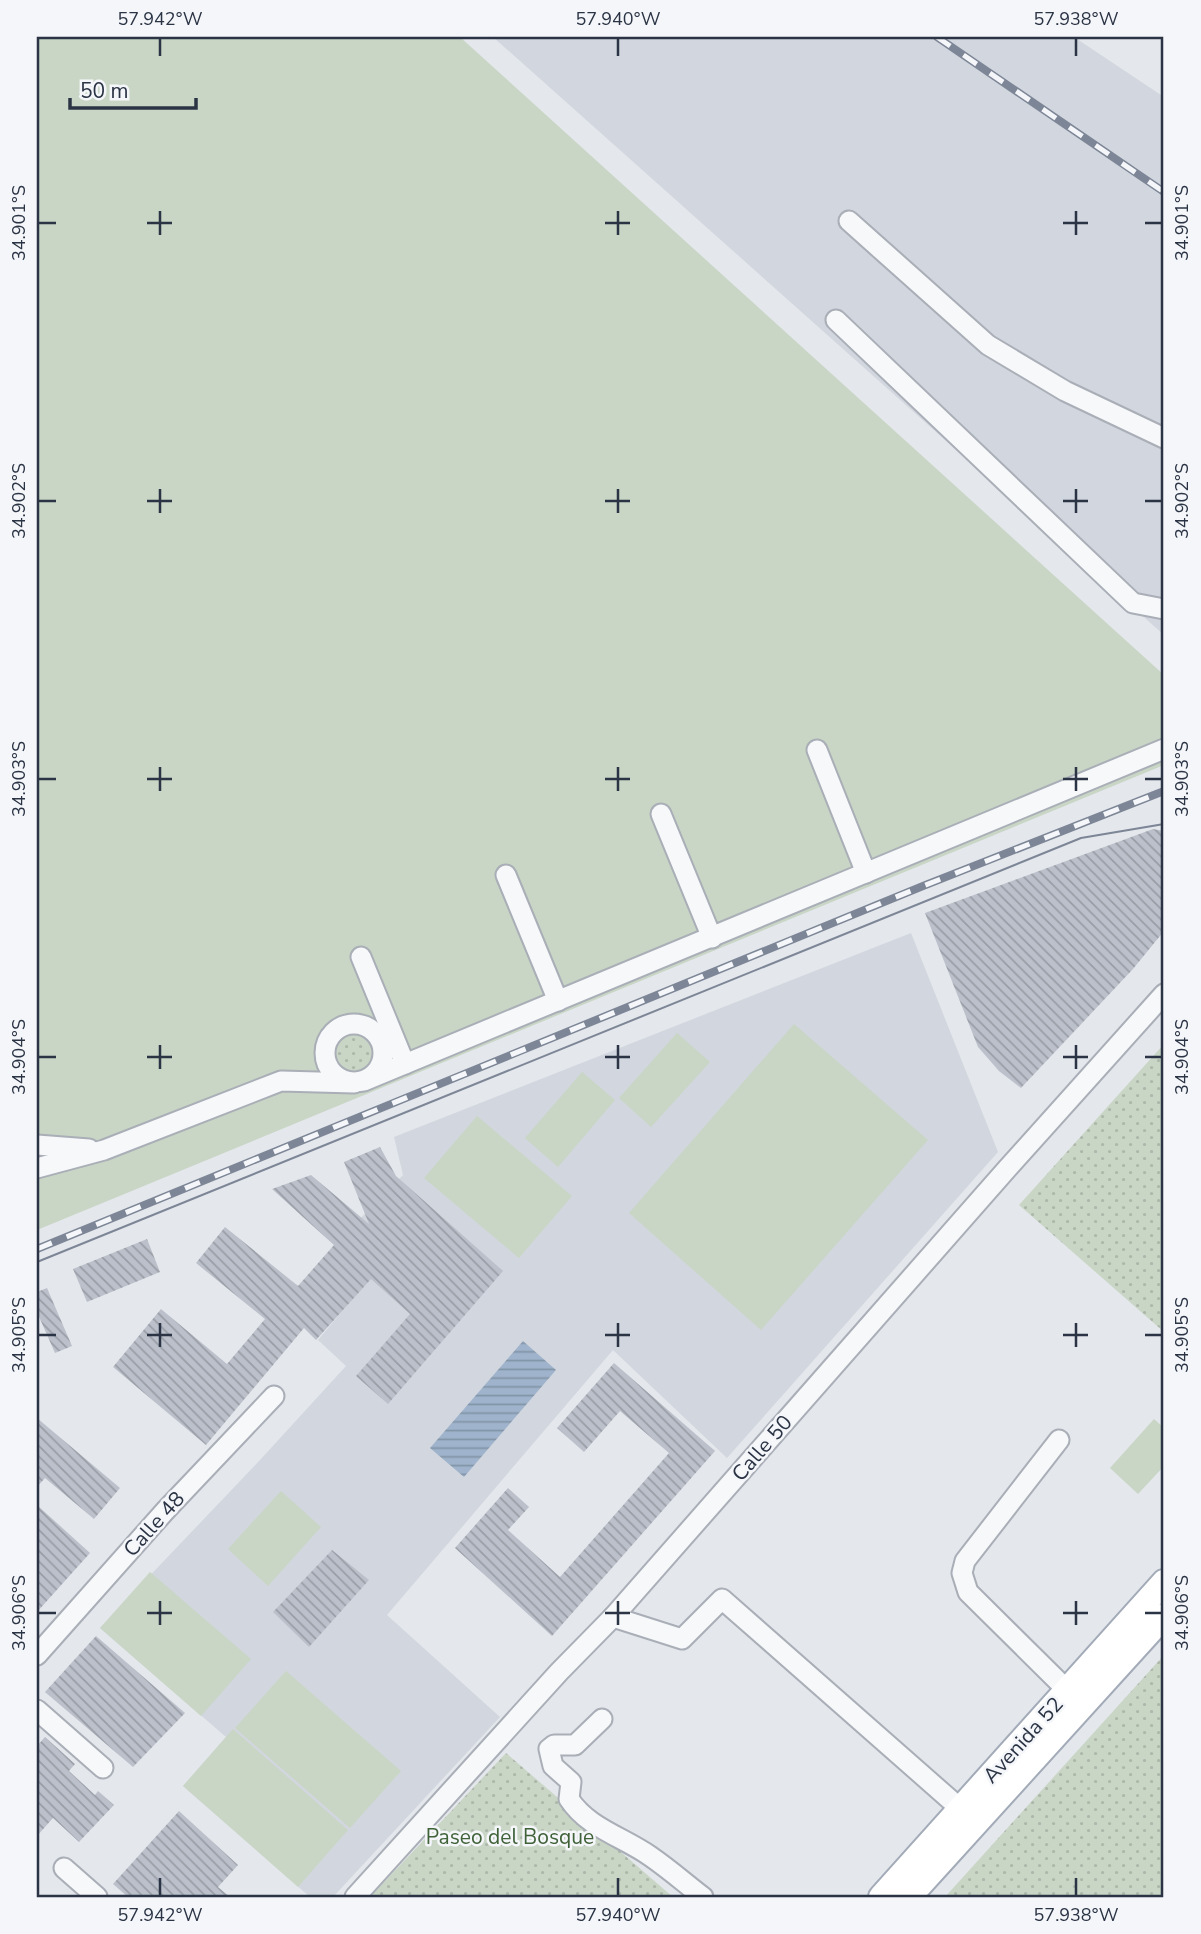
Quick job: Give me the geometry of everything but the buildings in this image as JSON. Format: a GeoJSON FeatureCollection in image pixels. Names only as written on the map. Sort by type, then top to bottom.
{"type":"FeatureCollection","features":[{"type":"Feature","properties":{"kind":"main road","name":"Avenida 52"},"geometry":{"type":"LineString","coordinates":[[909,1897],[968,1816],[1068,1690],[1164,1582]]}},
{"type":"Feature","properties":{"kind":"main road","name":"Avenida 52"},"geometry":{"type":"LineString","coordinates":[[881,1897],[968,1816],[1164,1616]]}},
{"type":"Feature","properties":{"kind":"street"},"geometry":{"type":"LineString","coordinates":[[849,221],[988,345],[1065,391],[1164,438]]}},
{"type":"Feature","properties":{"kind":"street"},"geometry":{"type":"LineString","coordinates":[[836,320],[1133,603],[1164,609]]}},
{"type":"Feature","properties":{"kind":"street"},"geometry":{"type":"LineString","coordinates":[[37,1168],[104,1150],[281,1081],[359,1082],[558,1002],[1164,749]]}},
{"type":"Feature","properties":{"kind":"street"},"geometry":{"type":"LineString","coordinates":[[817,750],[866,873]]}},
{"type":"Feature","properties":{"kind":"street"},"geometry":{"type":"LineString","coordinates":[[661,814],[712,937]]}},
{"type":"Feature","properties":{"kind":"street"},"geometry":{"type":"LineString","coordinates":[[506,875],[558,1002]]}},
{"type":"Feature","properties":{"kind":"street"},"geometry":{"type":"LineString","coordinates":[[361,957],[405,1064]]}},
{"type":"Feature","properties":{"kind":"street","name":"Calle 50"},"geometry":{"type":"LineString","coordinates":[[355,1897],[559,1672],[613,1617],[1164,994]]}},
{"type":"Feature","properties":{"kind":"street"},"geometry":{"type":"LineString","coordinates":[[314,1082],[324,1049],[334,1031],[343,1026],[352,1024],[370,1029],[381,1043],[382,1061],[378,1070],[359,1082],[344,1081],[328,1069],[324,1049]]}},
{"type":"Feature","properties":{"kind":"street"},"geometry":{"type":"LineString","coordinates":[[37,1145],[104,1150]]}},
{"type":"Feature","properties":{"kind":"street","name":"Calle 48"},"geometry":{"type":"LineString","coordinates":[[37,1655],[165,1511],[274,1396]]}},
{"type":"Feature","properties":{"kind":"street"},"geometry":{"type":"LineString","coordinates":[[1059,1440],[965,1561],[962,1573],[968,1592],[1068,1690]]}},
{"type":"Feature","properties":{"kind":"street"},"geometry":{"type":"LineString","coordinates":[[613,1617],[682,1639],[722,1599],[968,1816]]}},
{"type":"Feature","properties":{"kind":"street"},"geometry":{"type":"LineString","coordinates":[[37,1710],[103,1768]]}},
{"type":"Feature","properties":{"kind":"street"},"geometry":{"type":"LineString","coordinates":[[602,1719],[575,1745],[554,1745],[549,1749],[553,1766],[571,1782],[569,1799],[581,1815],[649,1855],[703,1897]]}},
{"type":"Feature","properties":{"kind":"street"},"geometry":{"type":"LineString","coordinates":[[64,1868],[97,1897]]}},
{"type":"Feature","properties":{"kind":"shaded area"},"geometry":{"type":"Polygon","coordinates":[[[493,37],[1074,37],[1164,97],[1164,635],[493,37]]]}},
{"type":"Feature","properties":{"kind":"shaded area"},"geometry":{"type":"Polygon","coordinates":[[[911,933],[998,1152],[727,1458],[613,1350],[387,1615],[500,1717],[333,1897],[310,1897],[183,1786],[226,1737],[100,1628],[346,1366],[318,1340],[374,1273],[340,1239],[403,1175],[394,1137],[911,933]]]}},
{"type":"Feature","properties":{"kind":"green space"},"geometry":{"type":"Polygon","coordinates":[[[37,37],[460,37],[1164,675],[1164,765],[37,1230],[37,37]]]}},
{"type":"Feature","properties":{"kind":"green space"},"geometry":{"type":"Polygon","coordinates":[[[794,1024],[928,1140],[761,1330],[629,1213],[794,1024]]]}},
{"type":"Feature","properties":{"kind":"green space"},"geometry":{"type":"Polygon","coordinates":[[[354,1032],[369,1038],[375,1053],[369,1068],[354,1074],[339,1068],[333,1053],[339,1038],[354,1032]]]}},
{"type":"Feature","properties":{"kind":"green space"},"geometry":{"type":"Polygon","coordinates":[[[677,1033],[710,1062],[651,1127],[619,1098],[677,1033]]]}},
{"type":"Feature","properties":{"kind":"green space"},"geometry":{"type":"Polygon","coordinates":[[[1164,1044],[1164,1332],[1019,1205],[1164,1044]]]}},
{"type":"Feature","properties":{"kind":"green space"},"geometry":{"type":"Polygon","coordinates":[[[582,1072],[615,1100],[558,1167],[525,1138],[582,1072]]]}},
{"type":"Feature","properties":{"kind":"green space"},"geometry":{"type":"Polygon","coordinates":[[[477,1116],[572,1196],[519,1258],[424,1178],[477,1116]]]}},
{"type":"Feature","properties":{"kind":"green space"},"geometry":{"type":"Polygon","coordinates":[[[1154,1419],[1164,1428],[1164,1466],[1138,1494],[1110,1468],[1154,1419]]]}},
{"type":"Feature","properties":{"kind":"green space"},"geometry":{"type":"Polygon","coordinates":[[[281,1491],[321,1527],[268,1586],[228,1549],[281,1491]]]}},
{"type":"Feature","properties":{"kind":"green space"},"geometry":{"type":"Polygon","coordinates":[[[150,1572],[251,1659],[201,1716],[100,1628],[150,1572]]]}},
{"type":"Feature","properties":{"kind":"green space"},"geometry":{"type":"Polygon","coordinates":[[[1164,1655],[1164,1897],[945,1897],[1164,1655]]]}},
{"type":"Feature","properties":{"kind":"green space"},"geometry":{"type":"Polygon","coordinates":[[[286,1671],[401,1771],[350,1828],[235,1728],[286,1671]]]}},
{"type":"Feature","properties":{"kind":"green space"},"geometry":{"type":"Polygon","coordinates":[[[233,1729],[348,1830],[298,1887],[183,1786],[233,1729]]]}},
{"type":"Feature","properties":{"kind":"green space","name":"Paseo del Bosque"},"geometry":{"type":"Polygon","coordinates":[[[506,1753],[673,1897],[370,1897],[506,1753]]]}},
{"type":"Feature","properties":{"kind":"water"},"geometry":{"type":"Polygon","coordinates":[[[523,1341],[556,1370],[464,1477],[430,1448],[523,1341]]]}},
{"type":"Feature","properties":{"kind":"tram line"},"geometry":{"type":"LineString","coordinates":[[37,1262],[1081,838],[1164,824]]}},
{"type":"Feature","properties":{"kind":"railway"},"geometry":{"type":"LineString","coordinates":[[937,37],[1164,192]]}},
{"type":"Feature","properties":{"kind":"railway"},"geometry":{"type":"LineString","coordinates":[[37,1249],[923,886],[1164,791]]}}]}
